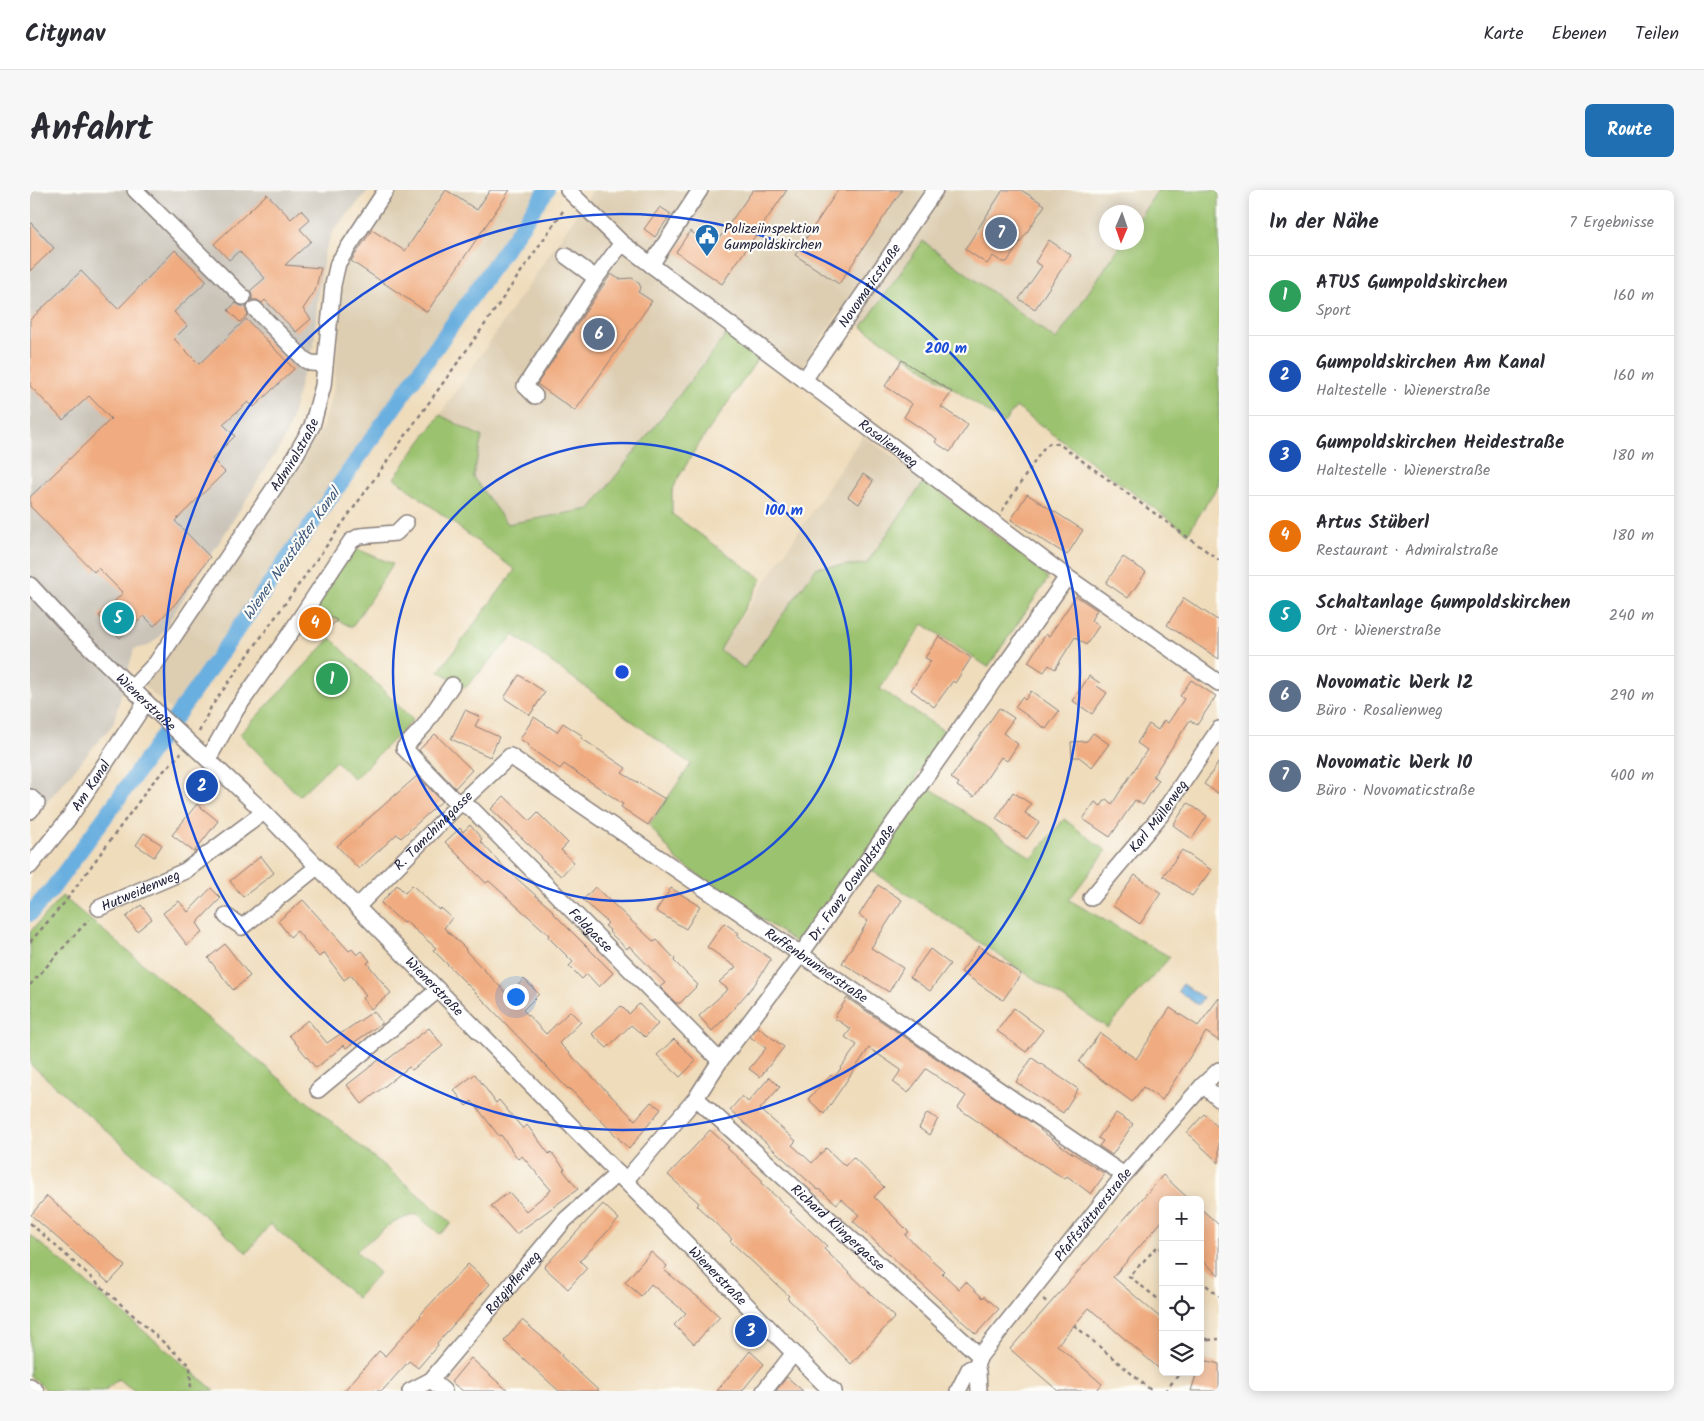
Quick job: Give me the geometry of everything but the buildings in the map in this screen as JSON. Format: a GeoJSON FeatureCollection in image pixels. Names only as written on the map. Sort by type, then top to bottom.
{"type":"FeatureCollection","features":[{"type":"Feature","properties":{"kind":"street"},"geometry":{"type":"LineString","coordinates":[[135,190],[243,297]]}},
{"type":"Feature","properties":{"kind":"street","name":"Admiralstraße"},"geometry":{"type":"LineString","coordinates":[[132,688],[156,663],[291,463],[312,426],[323,386],[333,285],[338,263],[386,190]]}},
{"type":"Feature","properties":{"kind":"street"},"geometry":{"type":"LineString","coordinates":[[651,265],[700,190]]}},
{"type":"Feature","properties":{"kind":"street","name":"Novomaticstraße"},"geometry":{"type":"LineString","coordinates":[[804,380],[935,190]]}},
{"type":"Feature","properties":{"kind":"street","name":"Rosalienweg"},"geometry":{"type":"LineString","coordinates":[[574,192],[622,243],[1067,577],[1219,683]]}},
{"type":"Feature","properties":{"kind":"street"},"geometry":{"type":"LineString","coordinates":[[535,396],[525,386],[596,278],[622,243]]}},
{"type":"Feature","properties":{"kind":"street"},"geometry":{"type":"LineString","coordinates":[[566,256],[596,278]]}},
{"type":"Feature","properties":{"kind":"street"},"geometry":{"type":"LineString","coordinates":[[255,309],[305,360],[311,363],[325,364]]}},
{"type":"Feature","properties":{"kind":"street"},"geometry":{"type":"LineString","coordinates":[[208,759],[236,710],[289,635],[351,541],[360,536],[396,533],[406,523]]}},
{"type":"Feature","properties":{"kind":"street","name":"Dr. Franz Oswaldstraße"},"geometry":{"type":"LineString","coordinates":[[622,1177],[696,1098],[720,1061],[801,954],[1067,577]]}},
{"type":"Feature","properties":{"kind":"street","name":"Wienerstraße"},"geometry":{"type":"LineString","coordinates":[[30,585],[71,629],[146,702],[264,812],[794,1353],[834,1391]]}},
{"type":"Feature","properties":{"kind":"street","name":"Feldgasse"},"geometry":{"type":"LineString","coordinates":[[452,685],[424,726],[404,748],[452,798],[473,810],[720,1061]]}},
{"type":"Feature","properties":{"kind":"street","name":"Am Kanal"},"geometry":{"type":"LineString","coordinates":[[30,866],[69,818],[146,702]]}},
{"type":"Feature","properties":{"kind":"street","name":"Karl Müllerweg"},"geometry":{"type":"LineString","coordinates":[[1091,898],[1161,814],[1219,729]]}},
{"type":"Feature","properties":{"kind":"street","name":"Ruffenbrunnerstraße"},"geometry":{"type":"LineString","coordinates":[[510,756],[1124,1175]]}},
{"type":"Feature","properties":{"kind":"street","name":"R. Tamchinagasse"},"geometry":{"type":"LineString","coordinates":[[357,907],[460,803],[510,756]]}},
{"type":"Feature","properties":{"kind":"street"},"geometry":{"type":"LineString","coordinates":[[30,797],[37,803],[30,811]]}},
{"type":"Feature","properties":{"kind":"street","name":"Hutweidenweg"},"geometry":{"type":"LineString","coordinates":[[99,908],[185,871],[264,812]]}},
{"type":"Feature","properties":{"kind":"street"},"geometry":{"type":"LineString","coordinates":[[226,916],[242,927],[317,867]]}},
{"type":"Feature","properties":{"kind":"street"},"geometry":{"type":"LineString","coordinates":[[318,1090],[438,990]]}},
{"type":"Feature","properties":{"kind":"street","name":"Pfaffstättnerstraße"},"geometry":{"type":"LineString","coordinates":[[958,1391],[969,1370],[1124,1175],[1202,1085],[1219,1070]]}},
{"type":"Feature","properties":{"kind":"street"},"geometry":{"type":"LineString","coordinates":[[1202,1085],[1219,1099]]}},
{"type":"Feature","properties":{"kind":"street","name":"Richard Klingergasse"},"geometry":{"type":"LineString","coordinates":[[696,1098],[978,1361]]}},
{"type":"Feature","properties":{"kind":"street","name":"Rotgipflerweg"},"geometry":{"type":"LineString","coordinates":[[410,1391],[431,1380],[565,1220],[622,1177]]}},
{"type":"Feature","properties":{"kind":"street"},"geometry":{"type":"LineString","coordinates":[[764,1391],[794,1353]]}},
{"type":"Feature","properties":{"kind":"street"},"geometry":{"type":"LineString","coordinates":[[978,1361],[978,1391]]}},
{"type":"Feature","properties":{"kind":"street"},"geometry":{"type":"LineString","coordinates":[[431,1380],[444,1391]]}},
{"type":"Feature","properties":{"kind":"street"},"geometry":{"type":"LineString","coordinates":[[30,1386],[36,1391]]}},
{"type":"Feature","properties":{"kind":"path"},"geometry":{"type":"LineString","coordinates":[[30,942],[65,902],[153,782],[188,741],[202,728],[211,708],[481,330],[564,211],[574,192]]}},
{"type":"Feature","properties":{"kind":"path"},"geometry":{"type":"LineString","coordinates":[[995,523],[1043,449],[1050,443],[1059,444],[1219,560]]}},
{"type":"Feature","properties":{"kind":"path","name":"Hutweidenweg"},"geometry":{"type":"LineString","coordinates":[[30,985],[99,908]]}},
{"type":"Feature","properties":{"kind":"path"},"geometry":{"type":"LineString","coordinates":[[30,1223],[190,1366],[190,1391]]}},
{"type":"Feature","properties":{"kind":"path"},"geometry":{"type":"LineString","coordinates":[[1159,1247],[1129,1276],[1159,1300]]}},
{"type":"Feature","properties":{"kind":"path"},"geometry":{"type":"LineString","coordinates":[[1204,1283],[1219,1296]]}},
{"type":"Feature","properties":{"kind":"path"},"geometry":{"type":"LineString","coordinates":[[1074,1325],[1152,1391]]}},
{"type":"Feature","properties":{"kind":"path"},"geometry":{"type":"LineString","coordinates":[[1204,1336],[1208,1340]]}},
{"type":"Feature","properties":{"kind":"path"},"geometry":{"type":"LineString","coordinates":[[1204,1345],[1208,1340],[1219,1339]]}},
{"type":"Feature","properties":{"kind":"path"},"geometry":{"type":"LineString","coordinates":[[1166,1391],[1178,1376]]}},
{"type":"Feature","properties":{"kind":"shaded area"},"geometry":{"type":"Polygon","coordinates":[[[30,190],[369,190],[334,230],[325,251],[318,293],[314,345],[301,379],[291,421],[284,440],[159,637],[148,646],[134,649],[113,724],[30,822],[30,190]]]}},
{"type":"Feature","properties":{"kind":"shaded area"},"geometry":{"type":"Polygon","coordinates":[[[397,190],[537,190],[177,715],[144,686],[323,428],[334,388],[344,265],[397,190]]]}},
{"type":"Feature","properties":{"kind":"shaded area"},"geometry":{"type":"Polygon","coordinates":[[[593,190],[1158,190],[1144,211],[1144,205],[1099,205],[1099,250],[1117,250],[1056,340],[923,241],[862,327],[839,312],[792,381],[760,356],[727,334],[591,509],[507,524],[473,477],[481,437],[440,415],[593,190]]]}},
{"type":"Feature","properties":{"kind":"shaded area"},"geometry":{"type":"Polygon","coordinates":[[[863,435],[925,480],[866,564],[817,567],[744,668],[720,650],[863,435]]]}},
{"type":"Feature","properties":{"kind":"green space"},"geometry":{"type":"Polygon","coordinates":[[[1158,190],[1219,190],[1219,484],[1188,533],[1016,407],[1004,423],[862,327],[923,241],[1056,340],[1117,250],[1144,250],[1144,211],[1158,190]]]}},
{"type":"Feature","properties":{"kind":"green space"},"geometry":{"type":"Polygon","coordinates":[[[727,334],[760,356],[695,450],[672,492],[672,514],[762,579],[720,650],[744,668],[817,567],[866,564],[925,480],[1040,570],[1048,579],[988,667],[923,624],[880,689],[946,732],[915,778],[1032,858],[1064,819],[1106,851],[1069,900],[1170,957],[1108,1028],[862,864],[801,946],[678,861],[649,825],[691,764],[514,635],[465,688],[439,671],[515,570],[394,478],[440,415],[482,437],[473,477],[507,524],[590,509],[727,334]]]}},
{"type":"Feature","properties":{"kind":"green space"},"geometry":{"type":"Polygon","coordinates":[[[352,547],[393,564],[352,627],[311,608],[352,547]]]}},
{"type":"Feature","properties":{"kind":"green space"},"geometry":{"type":"Polygon","coordinates":[[[331,638],[413,720],[354,779],[336,761],[299,796],[240,734],[331,638]]]}},
{"type":"Feature","properties":{"kind":"green space"},"geometry":{"type":"Polygon","coordinates":[[[62,896],[452,1223],[440,1234],[415,1214],[392,1223],[356,1251],[379,1273],[357,1298],[270,1224],[247,1253],[30,1064],[30,932],[62,896]]]}},
{"type":"Feature","properties":{"kind":"green space"},"geometry":{"type":"Polygon","coordinates":[[[30,1235],[215,1391],[135,1391],[118,1379],[104,1391],[48,1391],[30,1376],[30,1235]]]}},
{"type":"Feature","properties":{"kind":"water"},"geometry":{"type":"Polygon","coordinates":[[[1183,984],[1203,998],[1198,1005],[1178,991],[1183,984]]]}},
{"type":"Feature","properties":{"kind":"waterway","name":"Wiener Neustädter Kanal"},"geometry":{"type":"LineString","coordinates":[[30,914],[52,889],[116,802],[547,190]]}},
{"type":"Feature","properties":{"kind":"place","name":"Novomatic Werk 10"},"geometry":{"type":"Point","coordinates":[1001,233]}},
{"type":"Feature","properties":{"kind":"place","name":"Polizeiinspektion Gumpoldskirchen"},"geometry":{"type":"Point","coordinates":[707,257]}},
{"type":"Feature","properties":{"kind":"place","name":"Novomatic Werk 12"},"geometry":{"type":"Point","coordinates":[599,334]}},
{"type":"Feature","properties":{"kind":"place","name":"Schaltanlage Gumpoldskirchen"},"geometry":{"type":"Point","coordinates":[118,618]}},
{"type":"Feature","properties":{"kind":"place","name":"Artus Stüberl"},"geometry":{"type":"Point","coordinates":[315,623]}},
{"type":"Feature","properties":{"kind":"place","name":"ATUS Gumpoldskirchen"},"geometry":{"type":"Point","coordinates":[332,679]}},
{"type":"Feature","properties":{"kind":"place","name":"Gumpoldskirchen Am Kanal"},"geometry":{"type":"Point","coordinates":[202,786]}},
{"type":"Feature","properties":{"kind":"place","name":"Gumpoldskirchen Heidestraße"},"geometry":{"type":"Point","coordinates":[751,1331]}}]}
